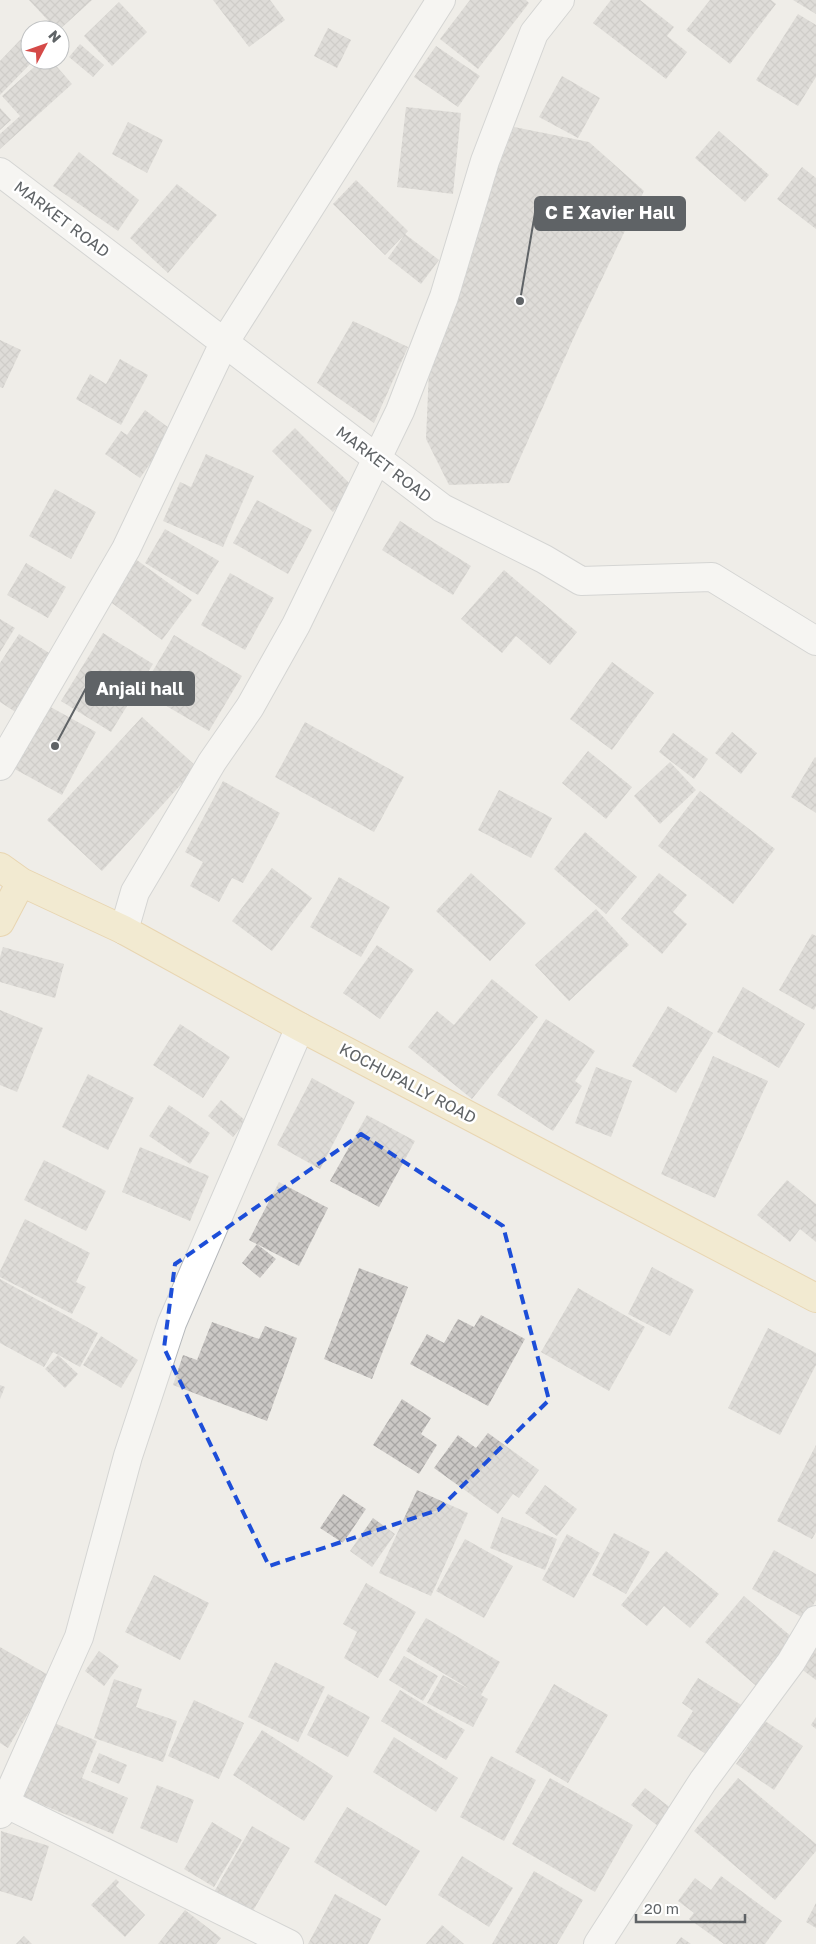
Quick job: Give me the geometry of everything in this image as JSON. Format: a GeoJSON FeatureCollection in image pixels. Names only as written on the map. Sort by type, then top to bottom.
{"type":"FeatureCollection","features":[{"type":"Feature","properties":{"kind":"main road","name":"KOCHUPALLY ROAD"},"geometry":{"type":"LineString","coordinates":[[10,875],[124,930],[300,1026],[816,1298]]}},
{"type":"Feature","properties":{"kind":"main road"},"geometry":{"type":"LineString","coordinates":[[0,922],[10,875]]}},
{"type":"Feature","properties":{"kind":"street"},"geometry":{"type":"LineString","coordinates":[[0,766],[126,549],[224,343],[441,0]]}},
{"type":"Feature","properties":{"kind":"street"},"geometry":{"type":"LineString","coordinates":[[124,930],[134,892],[212,762],[250,707],[296,625],[400,411],[419,366],[444,297],[485,161],[534,33],[560,0]]}},
{"type":"Feature","properties":{"kind":"street","name":"MARKET ROAD"},"geometry":{"type":"LineString","coordinates":[[0,172],[442,508],[544,559],[581,581],[712,577],[816,641]]}},
{"type":"Feature","properties":{"kind":"street"},"geometry":{"type":"LineString","coordinates":[[289,1944],[3,1808],[79,1637],[128,1456],[172,1323],[300,1026]]}},
{"type":"Feature","properties":{"kind":"street"},"geometry":{"type":"LineString","coordinates":[[598,1944],[703,1781],[791,1662],[816,1620]]}},
{"type":"Feature","properties":{"kind":"highlighted area"},"geometry":{"type":"Polygon","coordinates":[[[361,1134],[503,1226],[549,1400],[438,1510],[269,1566],[164,1348],[175,1264],[361,1134]]]}},
{"type":"Feature","properties":{"kind":"building"},"geometry":{"type":"Polygon","coordinates":[[[29,0],[92,0],[70,20],[48,20],[29,0]]]}},
{"type":"Feature","properties":{"kind":"building"},"geometry":{"type":"Polygon","coordinates":[[[213,0],[270,0],[285,20],[249,47],[213,0]]]}},
{"type":"Feature","properties":{"kind":"building"},"geometry":{"type":"Polygon","coordinates":[[[470,0],[526,0],[529,3],[478,69],[440,39],[470,0]]]}},
{"type":"Feature","properties":{"kind":"building"},"geometry":{"type":"Polygon","coordinates":[[[611,0],[640,0],[674,27],[667,36],[687,52],[666,79],[593,23],[611,0]]]}},
{"type":"Feature","properties":{"kind":"building"},"geometry":{"type":"Polygon","coordinates":[[[710,0],[771,0],[776,4],[730,64],[686,30],[710,0]]]}},
{"type":"Feature","properties":{"kind":"building"},"geometry":{"type":"Polygon","coordinates":[[[793,0],[816,0],[816,14],[793,0]]]}},
{"type":"Feature","properties":{"kind":"building"},"geometry":{"type":"Polygon","coordinates":[[[119,2],[147,32],[112,66],[84,36],[119,2]]]}},
{"type":"Feature","properties":{"kind":"building"},"geometry":{"type":"Polygon","coordinates":[[[798,14],[816,25],[816,77],[798,106],[756,80],[798,14]]]}},
{"type":"Feature","properties":{"kind":"building"},"geometry":{"type":"Polygon","coordinates":[[[328,28],[351,40],[337,68],[314,56],[328,28]]]}},
{"type":"Feature","properties":{"kind":"building"},"geometry":{"type":"Polygon","coordinates":[[[20,40],[20,70],[24,70],[0,95],[0,61],[20,40]]]}},
{"type":"Feature","properties":{"kind":"building"},"geometry":{"type":"Polygon","coordinates":[[[80,44],[104,65],[93,77],[70,56],[80,44]]]}},
{"type":"Feature","properties":{"kind":"building"},"geometry":{"type":"Polygon","coordinates":[[[436,46],[480,76],[458,107],[414,77],[436,46]]]}},
{"type":"Feature","properties":{"kind":"building"},"geometry":{"type":"Polygon","coordinates":[[[31,70],[60,70],[72,84],[0,149],[0,134],[20,116],[2,96],[31,70]]]}},
{"type":"Feature","properties":{"kind":"building"},"geometry":{"type":"Polygon","coordinates":[[[562,76],[600,98],[578,138],[539,117],[562,76]]]}},
{"type":"Feature","properties":{"kind":"building"},"geometry":{"type":"Polygon","coordinates":[[[406,107],[461,113],[453,194],[397,187],[406,107]]]}},
{"type":"Feature","properties":{"kind":"building"},"geometry":{"type":"Polygon","coordinates":[[[0,108],[11,120],[0,130],[0,108]]]}},
{"type":"Feature","properties":{"kind":"building"},"geometry":{"type":"Polygon","coordinates":[[[128,122],[163,140],[147,173],[112,154],[128,122]]]}},
{"type":"Feature","properties":{"kind":"building"},"geometry":{"type":"Polygon","coordinates":[[[514,127],[589,142],[644,191],[575,335],[509,483],[449,485],[426,439],[429,370],[459,267],[514,127]]]}},
{"type":"Feature","properties":{"kind":"building"},"geometry":{"type":"Polygon","coordinates":[[[719,131],[769,175],[745,202],[695,158],[719,131]]]}},
{"type":"Feature","properties":{"kind":"building"},"geometry":{"type":"Polygon","coordinates":[[[79,152],[139,200],[118,231],[53,186],[79,152]]]}},
{"type":"Feature","properties":{"kind":"building"},"geometry":{"type":"Polygon","coordinates":[[[802,167],[816,178],[816,229],[777,199],[802,167]]]}},
{"type":"Feature","properties":{"kind":"building"},"geometry":{"type":"Polygon","coordinates":[[[356,180],[408,231],[385,255],[333,204],[356,180]]]}},
{"type":"Feature","properties":{"kind":"building"},"geometry":{"type":"Polygon","coordinates":[[[177,184],[217,215],[168,273],[130,238],[177,184]]]}},
{"type":"Feature","properties":{"kind":"building"},"geometry":{"type":"Polygon","coordinates":[[[405,234],[439,260],[421,284],[388,258],[405,234]]]}},
{"type":"Feature","properties":{"kind":"building"},"geometry":{"type":"Polygon","coordinates":[[[353,321],[408,347],[374,423],[317,383],[353,321]]]}},
{"type":"Feature","properties":{"kind":"building"},"geometry":{"type":"Polygon","coordinates":[[[0,340],[21,350],[3,388],[0,387],[0,340]]]}},
{"type":"Feature","properties":{"kind":"building"},"geometry":{"type":"Polygon","coordinates":[[[120,359],[148,375],[121,425],[76,399],[90,374],[106,384],[120,359]]]}},
{"type":"Feature","properties":{"kind":"building"},"geometry":{"type":"Polygon","coordinates":[[[145,410],[173,431],[140,478],[105,454],[121,431],[127,435],[145,410]]]}},
{"type":"Feature","properties":{"kind":"building"},"geometry":{"type":"Polygon","coordinates":[[[295,428],[355,489],[333,512],[272,451],[295,428]]]}},
{"type":"Feature","properties":{"kind":"building"},"geometry":{"type":"Polygon","coordinates":[[[206,454],[254,476],[223,547],[163,521],[180,482],[191,487],[206,454]]]}},
{"type":"Feature","properties":{"kind":"building"},"geometry":{"type":"Polygon","coordinates":[[[55,489],[96,512],[71,559],[29,536],[55,489]]]}},
{"type":"Feature","properties":{"kind":"building"},"geometry":{"type":"Polygon","coordinates":[[[257,500],[312,530],[288,574],[233,543],[257,500]]]}},
{"type":"Feature","properties":{"kind":"building"},"geometry":{"type":"Polygon","coordinates":[[[400,521],[471,566],[453,595],[382,550],[400,521]]]}},
{"type":"Feature","properties":{"kind":"building"},"geometry":{"type":"Polygon","coordinates":[[[165,529],[219,561],[198,595],[145,563],[165,529]]]}},
{"type":"Feature","properties":{"kind":"building"},"geometry":{"type":"Polygon","coordinates":[[[134,558],[192,600],[162,640],[105,598],[134,558]]]}},
{"type":"Feature","properties":{"kind":"building"},"geometry":{"type":"Polygon","coordinates":[[[26,563],[66,587],[48,618],[7,595],[26,563]]]}},
{"type":"Feature","properties":{"kind":"building"},"geometry":{"type":"Polygon","coordinates":[[[504,570],[577,632],[550,665],[516,636],[502,653],[461,619],[504,570]]]}},
{"type":"Feature","properties":{"kind":"building"},"geometry":{"type":"Polygon","coordinates":[[[230,573],[274,598],[245,650],[201,625],[230,573]]]}},
{"type":"Feature","properties":{"kind":"building"},"geometry":{"type":"Polygon","coordinates":[[[0,619],[15,628],[0,652],[0,619]]]}},
{"type":"Feature","properties":{"kind":"building"},"geometry":{"type":"Polygon","coordinates":[[[103,633],[153,664],[111,732],[61,701],[103,633]]]}},
{"type":"Feature","properties":{"kind":"building"},"geometry":{"type":"Polygon","coordinates":[[[19,634],[54,656],[17,713],[0,702],[0,663],[19,634]]]}},
{"type":"Feature","properties":{"kind":"building"},"geometry":{"type":"Polygon","coordinates":[[[174,635],[242,676],[209,731],[141,691],[174,635]]]}},
{"type":"Feature","properties":{"kind":"building"},"geometry":{"type":"Polygon","coordinates":[[[612,662],[654,693],[612,750],[570,719],[612,662]]]}},
{"type":"Feature","properties":{"kind":"building"},"geometry":{"type":"Polygon","coordinates":[[[45,704],[96,732],[62,795],[11,767],[45,704]]]}},
{"type":"Feature","properties":{"kind":"building"},"geometry":{"type":"Polygon","coordinates":[[[142,717],[197,767],[102,871],[47,820],[142,717]]]}},
{"type":"Feature","properties":{"kind":"building"},"geometry":{"type":"Polygon","coordinates":[[[305,722],[404,777],[374,832],[275,777],[305,722]]]}},
{"type":"Feature","properties":{"kind":"building"},"geometry":{"type":"Polygon","coordinates":[[[732,732],[757,753],[741,774],[715,753],[732,732]]]}},
{"type":"Feature","properties":{"kind":"building"},"geometry":{"type":"Polygon","coordinates":[[[673,733],[708,759],[694,779],[659,752],[673,733]]]}},
{"type":"Feature","properties":{"kind":"building"},"geometry":{"type":"Polygon","coordinates":[[[588,751],[632,787],[606,819],[562,783],[588,751]]]}},
{"type":"Feature","properties":{"kind":"building"},"geometry":{"type":"Polygon","coordinates":[[[816,758],[816,813],[791,797],[816,758]]]}},
{"type":"Feature","properties":{"kind":"building"},"geometry":{"type":"Polygon","coordinates":[[[670,762],[696,790],[660,824],[634,796],[670,762]]]}},
{"type":"Feature","properties":{"kind":"building"},"geometry":{"type":"Polygon","coordinates":[[[223,781],[280,813],[243,883],[232,878],[219,902],[190,886],[203,862],[185,852],[223,781]]]}},
{"type":"Feature","properties":{"kind":"building"},"geometry":{"type":"Polygon","coordinates":[[[499,790],[552,818],[531,858],[478,830],[499,790]]]}},
{"type":"Feature","properties":{"kind":"building"},"geometry":{"type":"Polygon","coordinates":[[[700,791],[775,849],[733,904],[658,846],[700,791]]]}},
{"type":"Feature","properties":{"kind":"building"},"geometry":{"type":"Polygon","coordinates":[[[585,832],[637,877],[606,914],[554,869],[585,832]]]}},
{"type":"Feature","properties":{"kind":"building"},"geometry":{"type":"Polygon","coordinates":[[[272,868],[312,898],[272,951],[232,921],[272,868]]]}},
{"type":"Feature","properties":{"kind":"building"},"geometry":{"type":"Polygon","coordinates":[[[471,873],[526,923],[490,961],[436,911],[471,873]]]}},
{"type":"Feature","properties":{"kind":"building"},"geometry":{"type":"Polygon","coordinates":[[[659,873],[687,895],[673,912],[687,924],[662,954],[621,919],[659,873]]]}},
{"type":"Feature","properties":{"kind":"building"},"geometry":{"type":"Polygon","coordinates":[[[339,877],[390,907],[361,957],[310,927],[339,877]]]}},
{"type":"Feature","properties":{"kind":"building"},"geometry":{"type":"Polygon","coordinates":[[[596,909],[629,945],[569,1001],[535,965],[596,909]]]}},
{"type":"Feature","properties":{"kind":"building"},"geometry":{"type":"Polygon","coordinates":[[[812,934],[816,936],[816,1006],[814,1010],[779,990],[812,934]]]}},
{"type":"Feature","properties":{"kind":"building"},"geometry":{"type":"Polygon","coordinates":[[[377,945],[414,970],[380,1019],[343,993],[377,945]]]}},
{"type":"Feature","properties":{"kind":"building"},"geometry":{"type":"Polygon","coordinates":[[[3,947],[64,964],[55,998],[0,982],[0,957],[3,947]]]}},
{"type":"Feature","properties":{"kind":"building"},"geometry":{"type":"Polygon","coordinates":[[[492,979],[538,1017],[472,1099],[408,1047],[437,1011],[454,1025],[492,979]]]}},
{"type":"Feature","properties":{"kind":"building"},"geometry":{"type":"Polygon","coordinates":[[[743,987],[805,1024],[779,1068],[717,1032],[743,987]]]}},
{"type":"Feature","properties":{"kind":"building"},"geometry":{"type":"Polygon","coordinates":[[[668,1006],[713,1033],[676,1093],[632,1066],[668,1006]]]}},
{"type":"Feature","properties":{"kind":"building"},"geometry":{"type":"Polygon","coordinates":[[[0,1010],[43,1028],[17,1092],[0,1085],[0,1010]]]}},
{"type":"Feature","properties":{"kind":"building"},"geometry":{"type":"Polygon","coordinates":[[[546,1019],[595,1051],[575,1081],[582,1086],[553,1131],[497,1095],[546,1019]]]}},
{"type":"Feature","properties":{"kind":"building"},"geometry":{"type":"Polygon","coordinates":[[[180,1024],[230,1057],[203,1098],[153,1065],[180,1024]]]}},
{"type":"Feature","properties":{"kind":"building"},"geometry":{"type":"Polygon","coordinates":[[[713,1056],[768,1081],[715,1198],[661,1174],[713,1056]]]}},
{"type":"Feature","properties":{"kind":"building"},"geometry":{"type":"Polygon","coordinates":[[[596,1067],[632,1081],[611,1137],[575,1123],[596,1067]]]}},
{"type":"Feature","properties":{"kind":"building"},"geometry":{"type":"Polygon","coordinates":[[[88,1074],[134,1098],[108,1150],[62,1127],[88,1074]]]}},
{"type":"Feature","properties":{"kind":"building"},"geometry":{"type":"Polygon","coordinates":[[[312,1078],[355,1102],[320,1169],[277,1145],[312,1078]]]}},
{"type":"Feature","properties":{"kind":"building"},"geometry":{"type":"Polygon","coordinates":[[[221,1100],[246,1121],[233,1137],[208,1116],[221,1100]]]}},
{"type":"Feature","properties":{"kind":"building"},"geometry":{"type":"Polygon","coordinates":[[[169,1105],[210,1133],[190,1164],[149,1136],[169,1105]]]}},
{"type":"Feature","properties":{"kind":"building"},"geometry":{"type":"Polygon","coordinates":[[[367,1115],[415,1141],[379,1207],[330,1181],[367,1115]]]}},
{"type":"Feature","properties":{"kind":"building"},"geometry":{"type":"Polygon","coordinates":[[[140,1147],[209,1176],[190,1221],[122,1192],[140,1147]]]}},
{"type":"Feature","properties":{"kind":"building"},"geometry":{"type":"Polygon","coordinates":[[[44,1160],[106,1191],[86,1231],[24,1200],[44,1160]]]}},
{"type":"Feature","properties":{"kind":"building"},"geometry":{"type":"Polygon","coordinates":[[[787,1180],[816,1204],[816,1242],[800,1229],[790,1242],[757,1215],[787,1180]]]}},
{"type":"Feature","properties":{"kind":"building"},"geometry":{"type":"Polygon","coordinates":[[[279,1182],[328,1208],[299,1266],[249,1240],[279,1182]]]}},
{"type":"Feature","properties":{"kind":"building"},"geometry":{"type":"Polygon","coordinates":[[[25,1219],[90,1253],[76,1282],[86,1287],[72,1314],[0,1277],[0,1271],[25,1219]]]}},
{"type":"Feature","properties":{"kind":"building"},"geometry":{"type":"Polygon","coordinates":[[[257,1244],[276,1259],[260,1278],[242,1263],[257,1244]]]}},
{"type":"Feature","properties":{"kind":"building"},"geometry":{"type":"Polygon","coordinates":[[[652,1267],[694,1290],[670,1336],[628,1314],[652,1267]]]}},
{"type":"Feature","properties":{"kind":"building"},"geometry":{"type":"Polygon","coordinates":[[[359,1268],[408,1287],[372,1379],[324,1359],[359,1268]]]}},
{"type":"Feature","properties":{"kind":"building"},"geometry":{"type":"Polygon","coordinates":[[[0,1279],[98,1333],[80,1367],[53,1352],[44,1367],[0,1343],[0,1279]]]}},
{"type":"Feature","properties":{"kind":"building"},"geometry":{"type":"Polygon","coordinates":[[[578,1288],[645,1327],[609,1391],[541,1352],[578,1288]]]}},
{"type":"Feature","properties":{"kind":"building"},"geometry":{"type":"Polygon","coordinates":[[[481,1315],[525,1339],[488,1406],[410,1364],[427,1334],[444,1343],[458,1319],[474,1327],[481,1315]]]}},
{"type":"Feature","properties":{"kind":"building"},"geometry":{"type":"Polygon","coordinates":[[[212,1322],[259,1339],[265,1326],[297,1338],[267,1421],[173,1385],[183,1355],[197,1360],[212,1322]]]}},
{"type":"Feature","properties":{"kind":"building"},"geometry":{"type":"Polygon","coordinates":[[[768,1328],[816,1353],[816,1365],[780,1435],[728,1408],[768,1328]]]}},
{"type":"Feature","properties":{"kind":"building"},"geometry":{"type":"Polygon","coordinates":[[[101,1336],[138,1360],[121,1388],[83,1365],[101,1336]]]}},
{"type":"Feature","properties":{"kind":"building"},"geometry":{"type":"Polygon","coordinates":[[[58,1355],[78,1374],[65,1388],[45,1369],[58,1355]]]}},
{"type":"Feature","properties":{"kind":"building"},"geometry":{"type":"Polygon","coordinates":[[[0,1385],[5,1387],[0,1399],[0,1385]]]}},
{"type":"Feature","properties":{"kind":"building"},"geometry":{"type":"Polygon","coordinates":[[[402,1399],[431,1418],[421,1434],[437,1445],[419,1474],[373,1445],[402,1399]]]}},
{"type":"Feature","properties":{"kind":"building"},"geometry":{"type":"Polygon","coordinates":[[[488,1433],[539,1470],[519,1498],[513,1494],[498,1514],[434,1468],[458,1435],[476,1448],[488,1433]]]}},
{"type":"Feature","properties":{"kind":"building"},"geometry":{"type":"Polygon","coordinates":[[[816,1445],[816,1532],[812,1539],[777,1521],[816,1445]]]}},
{"type":"Feature","properties":{"kind":"building"},"geometry":{"type":"Polygon","coordinates":[[[545,1485],[577,1509],[557,1536],[525,1513],[545,1485]]]}},
{"type":"Feature","properties":{"kind":"building"},"geometry":{"type":"Polygon","coordinates":[[[417,1490],[468,1513],[431,1596],[379,1573],[417,1490]]]}},
{"type":"Feature","properties":{"kind":"building"},"geometry":{"type":"Polygon","coordinates":[[[343,1494],[366,1509],[343,1543],[320,1528],[343,1494]]]}},
{"type":"Feature","properties":{"kind":"building"},"geometry":{"type":"Polygon","coordinates":[[[502,1517],[557,1539],[545,1570],[490,1548],[502,1517]]]}},
{"type":"Feature","properties":{"kind":"building"},"geometry":{"type":"Polygon","coordinates":[[[373,1518],[395,1534],[372,1567],[350,1551],[373,1518]]]}},
{"type":"Feature","properties":{"kind":"building"},"geometry":{"type":"Polygon","coordinates":[[[614,1533],[650,1552],[626,1594],[592,1575],[614,1533]]]}},
{"type":"Feature","properties":{"kind":"building"},"geometry":{"type":"Polygon","coordinates":[[[567,1534],[600,1553],[574,1598],[542,1580],[567,1534]]]}},
{"type":"Feature","properties":{"kind":"building"},"geometry":{"type":"Polygon","coordinates":[[[465,1539],[513,1566],[484,1618],[436,1591],[465,1539]]]}},
{"type":"Feature","properties":{"kind":"building"},"geometry":{"type":"Polygon","coordinates":[[[774,1550],[816,1574],[816,1600],[805,1619],[752,1589],[774,1550]]]}},
{"type":"Feature","properties":{"kind":"building"},"geometry":{"type":"Polygon","coordinates":[[[666,1551],[719,1594],[690,1628],[664,1606],[647,1626],[621,1605],[666,1551]]]}},
{"type":"Feature","properties":{"kind":"building"},"geometry":{"type":"Polygon","coordinates":[[[154,1575],[209,1603],[180,1660],[125,1632],[154,1575]]]}},
{"type":"Feature","properties":{"kind":"building"},"geometry":{"type":"Polygon","coordinates":[[[366,1583],[416,1612],[378,1678],[344,1658],[357,1632],[343,1624],[366,1583]]]}},
{"type":"Feature","properties":{"kind":"building"},"geometry":{"type":"Polygon","coordinates":[[[744,1596],[800,1644],[761,1690],[705,1642],[744,1596]]]}},
{"type":"Feature","properties":{"kind":"building"},"geometry":{"type":"Polygon","coordinates":[[[426,1618],[500,1662],[481,1695],[488,1699],[473,1727],[427,1703],[443,1675],[473,1691],[406,1651],[426,1618]]]}},
{"type":"Feature","properties":{"kind":"building"},"geometry":{"type":"Polygon","coordinates":[[[816,1646],[816,1680],[800,1668],[816,1646]]]}},
{"type":"Feature","properties":{"kind":"building"},"geometry":{"type":"Polygon","coordinates":[[[0,1647],[50,1676],[8,1748],[0,1743],[0,1647]]]}},
{"type":"Feature","properties":{"kind":"building"},"geometry":{"type":"Polygon","coordinates":[[[99,1651],[119,1666],[104,1686],[85,1671],[99,1651]]]}},
{"type":"Feature","properties":{"kind":"building"},"geometry":{"type":"Polygon","coordinates":[[[404,1656],[438,1676],[423,1701],[389,1680],[404,1656]]]}},
{"type":"Feature","properties":{"kind":"building"},"geometry":{"type":"Polygon","coordinates":[[[275,1662],[325,1687],[298,1742],[248,1717],[275,1662]]]}},
{"type":"Feature","properties":{"kind":"building"},"geometry":{"type":"Polygon","coordinates":[[[698,1678],[743,1706],[711,1757],[677,1736],[693,1711],[682,1703],[698,1678]]]}},
{"type":"Feature","properties":{"kind":"building"},"geometry":{"type":"Polygon","coordinates":[[[114,1679],[142,1689],[136,1707],[177,1721],[163,1762],[94,1738],[114,1679]]]}},
{"type":"Feature","properties":{"kind":"building"},"geometry":{"type":"Polygon","coordinates":[[[554,1684],[608,1715],[568,1783],[515,1752],[554,1684]]]}},
{"type":"Feature","properties":{"kind":"building"},"geometry":{"type":"Polygon","coordinates":[[[400,1690],[465,1730],[446,1760],[381,1721],[400,1690]]]}},
{"type":"Feature","properties":{"kind":"building"},"geometry":{"type":"Polygon","coordinates":[[[328,1694],[370,1717],[348,1757],[307,1735],[328,1694]]]}},
{"type":"Feature","properties":{"kind":"building"},"geometry":{"type":"Polygon","coordinates":[[[194,1700],[244,1723],[219,1779],[168,1756],[194,1700]]]}},
{"type":"Feature","properties":{"kind":"building"},"geometry":{"type":"Polygon","coordinates":[[[816,1717],[816,1729],[811,1725],[816,1717]]]}},
{"type":"Feature","properties":{"kind":"building"},"geometry":{"type":"Polygon","coordinates":[[[765,1721],[803,1746],[774,1790],[736,1764],[765,1721]]]}},
{"type":"Feature","properties":{"kind":"building"},"geometry":{"type":"Polygon","coordinates":[[[52,1722],[97,1741],[82,1778],[128,1798],[113,1834],[21,1796],[52,1722]]]}},
{"type":"Feature","properties":{"kind":"building"},"geometry":{"type":"Polygon","coordinates":[[[262,1730],[333,1776],[304,1821],[233,1775],[262,1730]]]}},
{"type":"Feature","properties":{"kind":"building"},"geometry":{"type":"Polygon","coordinates":[[[394,1737],[458,1778],[436,1812],[373,1772],[394,1737]]]}},
{"type":"Feature","properties":{"kind":"building"},"geometry":{"type":"Polygon","coordinates":[[[99,1753],[127,1765],[119,1784],[91,1772],[99,1753]]]}},
{"type":"Feature","properties":{"kind":"building"},"geometry":{"type":"Polygon","coordinates":[[[491,1756],[536,1780],[504,1841],[460,1817],[491,1756]]]}},
{"type":"Feature","properties":{"kind":"building"},"geometry":{"type":"Polygon","coordinates":[[[550,1778],[633,1825],[595,1892],[512,1844],[550,1778]]]}},
{"type":"Feature","properties":{"kind":"building"},"geometry":{"type":"Polygon","coordinates":[[[738,1778],[816,1844],[816,1851],[775,1900],[694,1831],[738,1778]]]}},
{"type":"Feature","properties":{"kind":"building"},"geometry":{"type":"Polygon","coordinates":[[[157,1785],[194,1800],[177,1843],[140,1828],[157,1785]]]}},
{"type":"Feature","properties":{"kind":"building"},"geometry":{"type":"Polygon","coordinates":[[[645,1788],[672,1809],[658,1826],[631,1805],[645,1788]]]}},
{"type":"Feature","properties":{"kind":"building"},"geometry":{"type":"Polygon","coordinates":[[[347,1807],[420,1851],[386,1906],[314,1862],[347,1807]]]}},
{"type":"Feature","properties":{"kind":"building"},"geometry":{"type":"Polygon","coordinates":[[[212,1822],[242,1840],[214,1887],[184,1869],[212,1822]]]}},
{"type":"Feature","properties":{"kind":"building"},"geometry":{"type":"Polygon","coordinates":[[[252,1826],[290,1848],[251,1914],[214,1892],[252,1826]]]}},
{"type":"Feature","properties":{"kind":"building"},"geometry":{"type":"Polygon","coordinates":[[[1,1831],[49,1846],[32,1901],[0,1891],[1,1831]]]}},
{"type":"Feature","properties":{"kind":"building"},"geometry":{"type":"Polygon","coordinates":[[[462,1856],[513,1888],[489,1927],[438,1895],[462,1856]]]}},
{"type":"Feature","properties":{"kind":"building"},"geometry":{"type":"Polygon","coordinates":[[[534,1871],[583,1900],[557,1944],[492,1944],[534,1871]]]}},
{"type":"Feature","properties":{"kind":"building"},"geometry":{"type":"Polygon","coordinates":[[[721,1876],[782,1921],[765,1944],[724,1944],[689,1919],[694,1913],[678,1901],[695,1878],[711,1890],[721,1876]]]}},
{"type":"Feature","properties":{"kind":"building"},"geometry":{"type":"Polygon","coordinates":[[[116,1879],[119,1882],[116,1886],[145,1915],[125,1937],[91,1905],[116,1879]]]}},
{"type":"Feature","properties":{"kind":"building"},"geometry":{"type":"Polygon","coordinates":[[[335,1894],[381,1919],[368,1944],[308,1944],[335,1894]]]}},
{"type":"Feature","properties":{"kind":"building"},"geometry":{"type":"Polygon","coordinates":[[[816,1903],[816,1928],[806,1922],[816,1903]]]}},
{"type":"Feature","properties":{"kind":"building"},"geometry":{"type":"Polygon","coordinates":[[[185,1910],[221,1938],[216,1944],[158,1944],[185,1910]]]}},
{"type":"Feature","properties":{"kind":"building"},"geometry":{"type":"Polygon","coordinates":[[[442,1925],[464,1944],[426,1944],[442,1925]]]}},
{"type":"Feature","properties":{"kind":"building"},"geometry":{"type":"Polygon","coordinates":[[[24,1936],[32,1944],[16,1944],[24,1936]]]}},
{"type":"Feature","properties":{"kind":"building"},"geometry":{"type":"Polygon","coordinates":[[[681,1937],[691,1944],[676,1944],[681,1937]]]}},
{"type":"Feature","properties":{"kind":"place","name":"C E Xavier Hall"},"geometry":{"type":"Point","coordinates":[520,301]}},
{"type":"Feature","properties":{"kind":"place","name":"Anjali hall"},"geometry":{"type":"Point","coordinates":[55,746]}}]}
